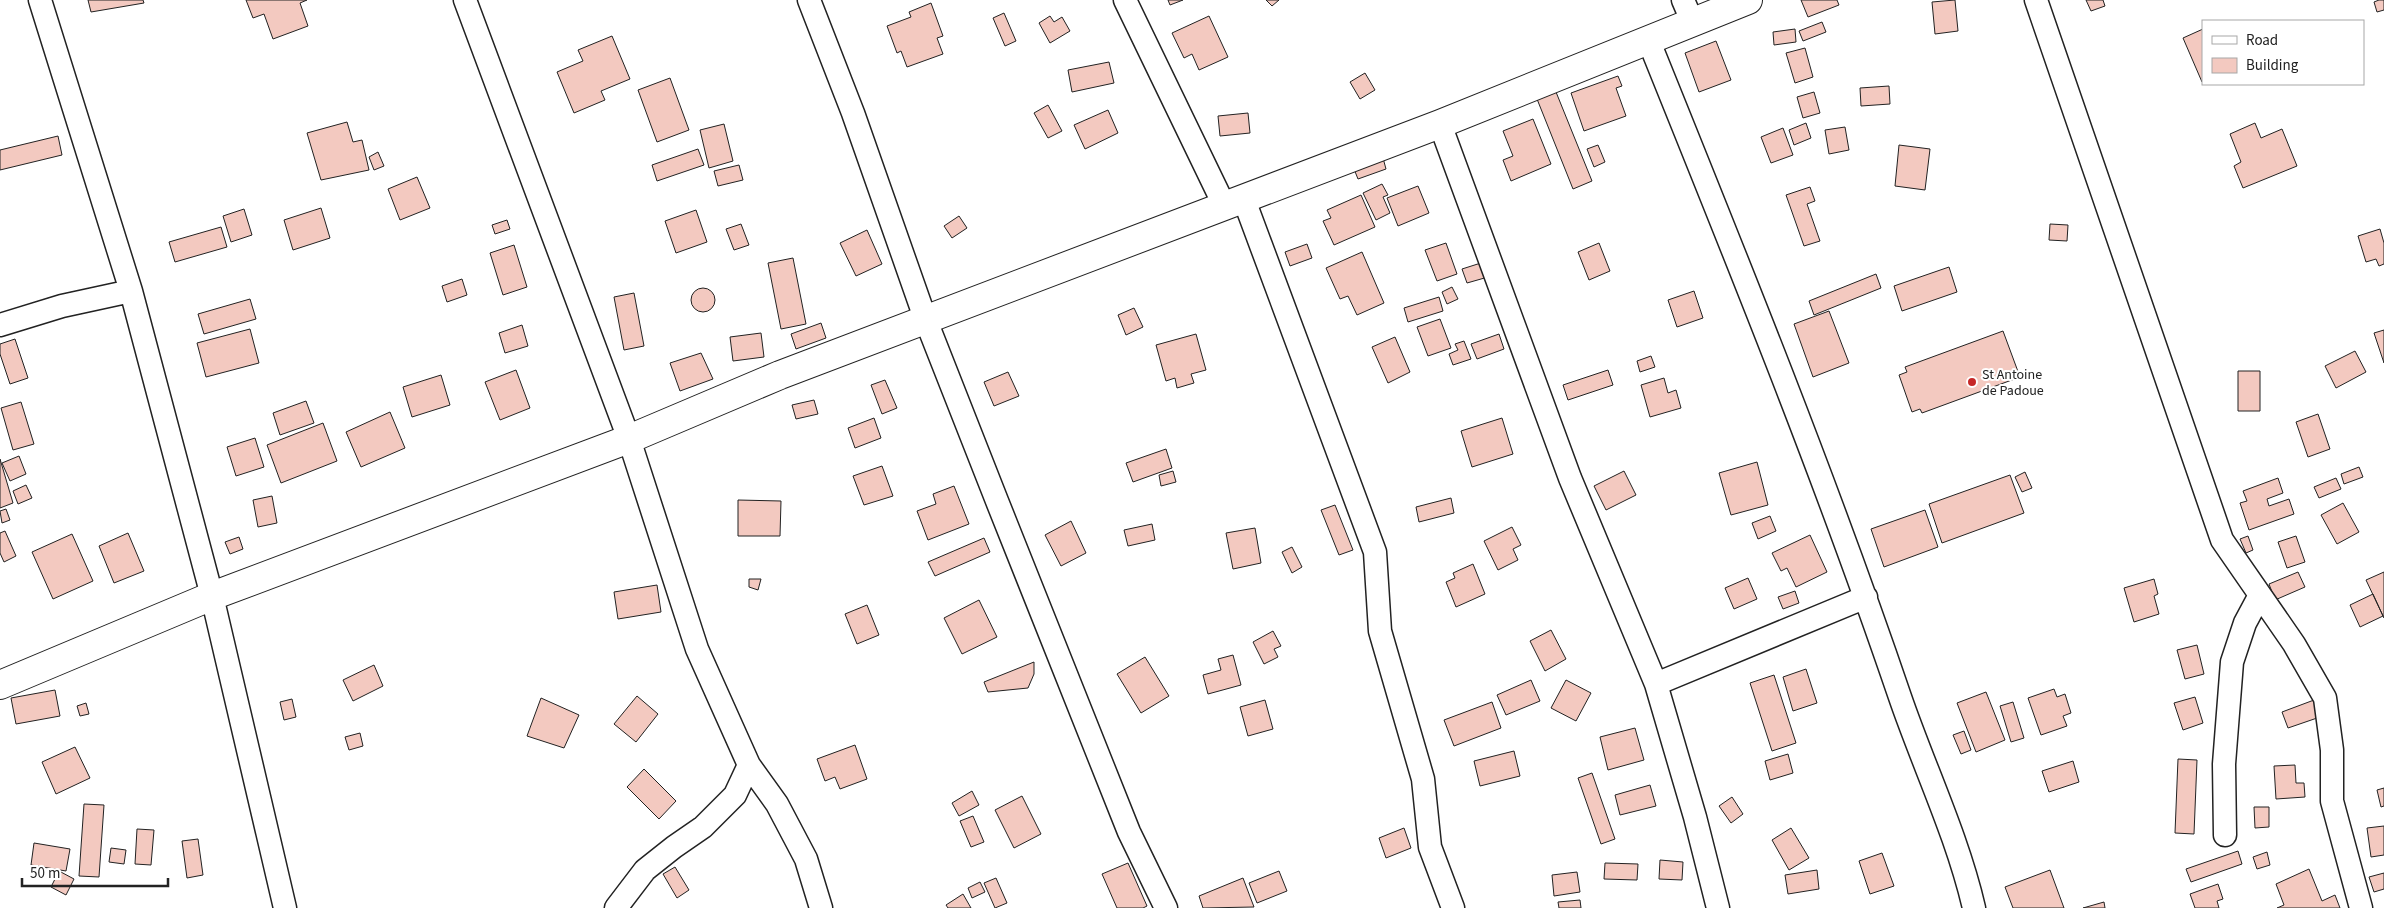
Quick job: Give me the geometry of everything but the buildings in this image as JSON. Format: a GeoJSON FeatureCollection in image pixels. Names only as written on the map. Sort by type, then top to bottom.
{"type":"FeatureCollection","features":[{"type":"Feature","properties":{"kind":"main road"},"geometry":{"type":"LineString","coordinates":[[0,685],[212,596],[629,439],[780,375],[926,318],[1440,124],[1648,39],[1688,11],[1748,0]]}},
{"type":"Feature","properties":{"kind":"street"},"geometry":{"type":"LineString","coordinates":[[40,0],[131,291],[212,596],[285,908]]}},
{"type":"Feature","properties":{"kind":"street"},"geometry":{"type":"LineString","coordinates":[[465,0],[629,439],[697,649],[748,764],[777,804],[806,859],[821,908]]}},
{"type":"Feature","properties":{"kind":"street"},"geometry":{"type":"LineString","coordinates":[[809,0],[853,113],[926,318],[1129,832],[1166,908]]}},
{"type":"Feature","properties":{"kind":"street"},"geometry":{"type":"LineString","coordinates":[[1125,0],[1234,201],[1375,552],[1380,631],[1423,779],[1430,847],[1453,908]]}},
{"type":"Feature","properties":{"kind":"street"},"geometry":{"type":"LineString","coordinates":[[2036,0],[2222,540],[2294,644],[2325,698],[2332,750],[2332,801],[2361,908]]}},
{"type":"Feature","properties":{"kind":"street"},"geometry":{"type":"LineString","coordinates":[[1648,39],[1766,332],[1866,597],[1915,742],[1964,866],[1974,908]]}},
{"type":"Feature","properties":{"kind":"street"},"geometry":{"type":"LineString","coordinates":[[1440,124],[1570,478],[1656,684],[1718,908]]}},
{"type":"Feature","properties":{"kind":"street"},"geometry":{"type":"LineString","coordinates":[[0,325],[62,306],[131,291]]}},
{"type":"Feature","properties":{"kind":"street"},"geometry":{"type":"LineString","coordinates":[[2225,835],[2224,764],[2232,662],[2245,623],[2260,595]]}},
{"type":"Feature","properties":{"kind":"street"},"geometry":{"type":"LineString","coordinates":[[1656,684],[1866,597]]}},
{"type":"Feature","properties":{"kind":"street"},"geometry":{"type":"LineString","coordinates":[[616,908],[645,870],[703,827],[735,795],[748,764]]}},
{"type":"Feature","properties":{"kind":"place","name":"St Antoine de Padoue"},"geometry":{"type":"Point","coordinates":[1972,382]}}]}
